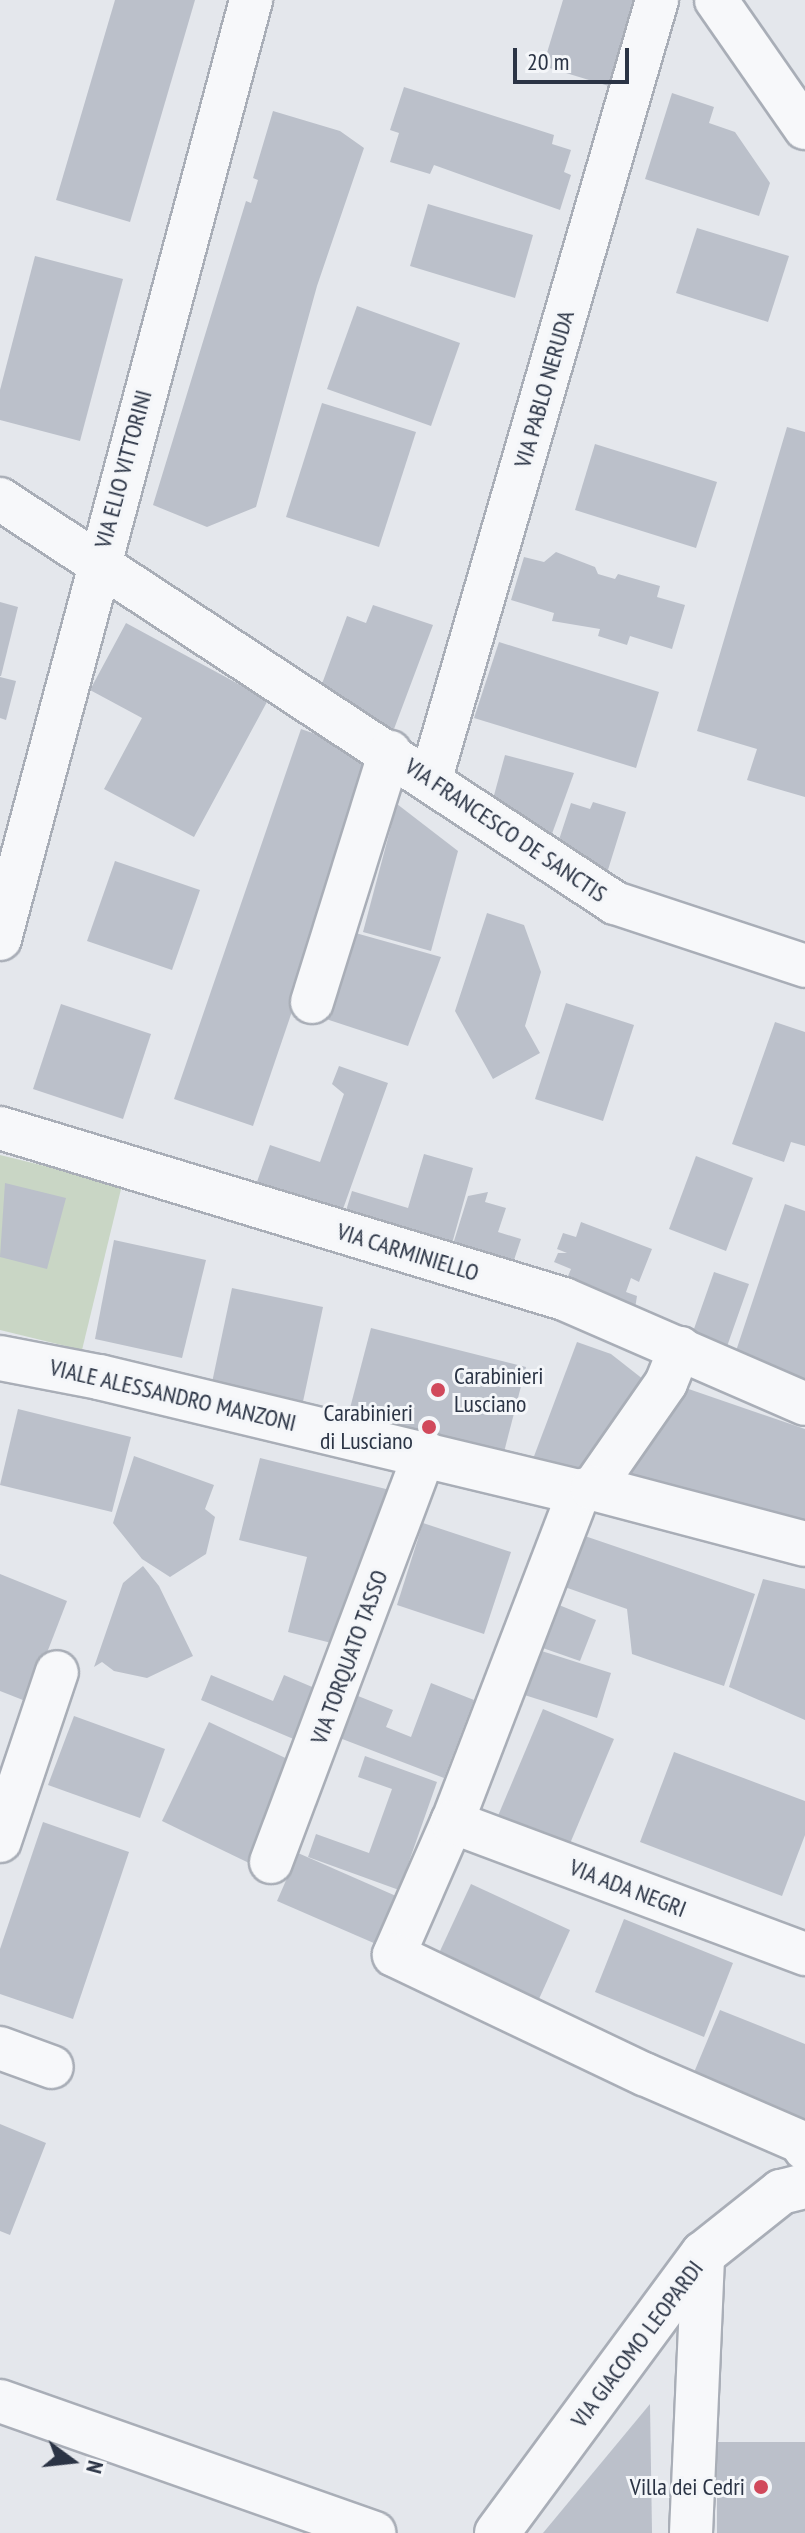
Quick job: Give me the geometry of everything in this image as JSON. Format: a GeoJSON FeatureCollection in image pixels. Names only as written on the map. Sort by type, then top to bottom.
{"type":"FeatureCollection","features":[{"type":"Feature","properties":{"kind":"street","name":"VIA ELIO VITTORINI"},"geometry":{"type":"LineString","coordinates":[[0,939],[97,566],[251,0]]}},
{"type":"Feature","properties":{"kind":"street","name":"VIA PABLO NERUDA"},"geometry":{"type":"LineString","coordinates":[[431,778],[657,0]]}},
{"type":"Feature","properties":{"kind":"street"},"geometry":{"type":"LineString","coordinates":[[716,0],[805,128]]}},
{"type":"Feature","properties":{"kind":"street","name":"VIA FRANCESCO DE SANCTIS"},"geometry":{"type":"LineString","coordinates":[[0,499],[97,566],[431,778],[615,903],[805,966]]}},
{"type":"Feature","properties":{"kind":"street","name":"VIA FRANCESCO DE SANCTIS"},"geometry":{"type":"LineString","coordinates":[[312,1002],[390,752]]}},
{"type":"Feature","properties":{"kind":"street","name":"VIA CARMINIELLO"},"geometry":{"type":"LineString","coordinates":[[0,1128],[564,1299],[805,1404]]}},
{"type":"Feature","properties":{"kind":"street"},"geometry":{"type":"LineString","coordinates":[[680,1348],[658,1395],[586,1490],[452,1822],[394,1955],[644,2074],[801,2142],[805,2149]]}},
{"type":"Feature","properties":{"kind":"street","name":"VIALE ALESSANDRO MANZONI"},"geometry":{"type":"LineString","coordinates":[[0,1358],[425,1452],[805,1544]]}},
{"type":"Feature","properties":{"kind":"street","name":"VIA TORQUATO TASSO"},"geometry":{"type":"LineString","coordinates":[[271,1862],[425,1452]]}},
{"type":"Feature","properties":{"kind":"street"},"geometry":{"type":"LineString","coordinates":[[0,1841],[57,1672]]}},
{"type":"Feature","properties":{"kind":"street","name":"VIA ADA NEGRI"},"geometry":{"type":"LineString","coordinates":[[452,1822],[805,1954]]}},
{"type":"Feature","properties":{"kind":"street"},"geometry":{"type":"LineString","coordinates":[[0,2048],[52,2067]]}},
{"type":"Feature","properties":{"kind":"street","name":"VIA GIACOMO LEOPARDI"},"geometry":{"type":"LineString","coordinates":[[497,2533],[703,2254],[781,2192],[805,2186]]}},
{"type":"Feature","properties":{"kind":"street"},"geometry":{"type":"LineString","coordinates":[[691,2533],[703,2254]]}},
{"type":"Feature","properties":{"kind":"street"},"geometry":{"type":"LineString","coordinates":[[0,2401],[374,2533]]}},
{"type":"Feature","properties":{"kind":"green space"},"geometry":{"type":"Polygon","coordinates":[[[0,1155],[122,1185],[82,1350],[0,1330],[0,1155]]]}},
{"type":"Feature","properties":{"kind":"building"},"geometry":{"type":"Polygon","coordinates":[[[115,0],[195,0],[130,222],[56,200],[115,0]]]}},
{"type":"Feature","properties":{"kind":"building"},"geometry":{"type":"Polygon","coordinates":[[[563,0],[638,0],[612,87],[543,66],[563,0]]]}},
{"type":"Feature","properties":{"kind":"building"},"geometry":{"type":"Polygon","coordinates":[[[404,87],[554,135],[552,144],[571,150],[564,172],[571,175],[560,210],[434,165],[430,174],[390,162],[399,133],[390,130],[404,87]]]}},
{"type":"Feature","properties":{"kind":"building"},"geometry":{"type":"Polygon","coordinates":[[[672,93],[714,107],[709,123],[735,132],[770,183],[759,216],[645,179],[672,93]]]}},
{"type":"Feature","properties":{"kind":"building"},"geometry":{"type":"Polygon","coordinates":[[[273,111],[340,131],[364,148],[317,286],[256,507],[207,527],[153,505],[246,201],[251,203],[258,180],[253,178],[273,111]]]}},
{"type":"Feature","properties":{"kind":"building"},"geometry":{"type":"Polygon","coordinates":[[[428,204],[533,235],[515,298],[410,266],[428,204]]]}},
{"type":"Feature","properties":{"kind":"building"},"geometry":{"type":"Polygon","coordinates":[[[697,228],[789,256],[768,322],[676,293],[697,228]]]}},
{"type":"Feature","properties":{"kind":"building"},"geometry":{"type":"Polygon","coordinates":[[[35,256],[123,279],[80,441],[0,420],[0,390],[35,256]]]}},
{"type":"Feature","properties":{"kind":"building"},"geometry":{"type":"Polygon","coordinates":[[[357,306],[460,343],[431,426],[327,389],[357,306]]]}},
{"type":"Feature","properties":{"kind":"building"},"geometry":{"type":"Polygon","coordinates":[[[322,403],[416,432],[379,547],[286,517],[322,403]]]}},
{"type":"Feature","properties":{"kind":"building"},"geometry":{"type":"Polygon","coordinates":[[[787,427],[805,432],[805,797],[747,780],[757,749],[697,731],[787,427]]]}},
{"type":"Feature","properties":{"kind":"building"},"geometry":{"type":"Polygon","coordinates":[[[595,444],[717,482],[696,548],[575,510],[595,444]]]}},
{"type":"Feature","properties":{"kind":"building"},"geometry":{"type":"Polygon","coordinates":[[[556,552],[595,567],[598,574],[615,579],[618,574],[660,586],[657,597],[685,605],[672,649],[630,636],[627,645],[598,636],[600,629],[552,621],[554,613],[511,600],[524,557],[544,562],[556,552]]]}},
{"type":"Feature","properties":{"kind":"building"},"geometry":{"type":"Polygon","coordinates":[[[0,602],[18,607],[1,676],[0,676],[0,602]]]}},
{"type":"Feature","properties":{"kind":"building"},"geometry":{"type":"Polygon","coordinates":[[[373,605],[433,625],[394,729],[316,700],[347,616],[366,623],[373,605]]]}},
{"type":"Feature","properties":{"kind":"building"},"geometry":{"type":"Polygon","coordinates":[[[126,623],[268,700],[194,837],[104,789],[142,718],[90,690],[126,623]]]}},
{"type":"Feature","properties":{"kind":"building"},"geometry":{"type":"Polygon","coordinates":[[[499,642],[659,692],[636,768],[474,718],[499,642]]]}},
{"type":"Feature","properties":{"kind":"building"},"geometry":{"type":"Polygon","coordinates":[[[0,677],[16,681],[6,720],[0,718],[0,677]]]}},
{"type":"Feature","properties":{"kind":"building"},"geometry":{"type":"Polygon","coordinates":[[[301,729],[379,756],[253,1126],[174,1099],[301,729]]]}},
{"type":"Feature","properties":{"kind":"building"},"geometry":{"type":"Polygon","coordinates":[[[505,755],[574,773],[549,842],[490,810],[505,755]]]}},
{"type":"Feature","properties":{"kind":"building"},"geometry":{"type":"Polygon","coordinates":[[[593,802],[626,812],[607,873],[554,855],[571,803],[590,809],[593,802]]]}},
{"type":"Feature","properties":{"kind":"building"},"geometry":{"type":"Polygon","coordinates":[[[397,804],[458,851],[431,951],[363,932],[397,804]]]}},
{"type":"Feature","properties":{"kind":"building"},"geometry":{"type":"Polygon","coordinates":[[[115,861],[200,890],[172,970],[87,941],[115,861]]]}},
{"type":"Feature","properties":{"kind":"building"},"geometry":{"type":"Polygon","coordinates":[[[487,913],[524,925],[541,972],[525,1026],[540,1053],[493,1079],[455,1011],[487,913]]]}},
{"type":"Feature","properties":{"kind":"building"},"geometry":{"type":"Polygon","coordinates":[[[352,932],[441,957],[408,1046],[326,1019],[352,932]]]}},
{"type":"Feature","properties":{"kind":"building"},"geometry":{"type":"Polygon","coordinates":[[[566,1003],[634,1025],[603,1121],[535,1099],[566,1003]]]}},
{"type":"Feature","properties":{"kind":"building"},"geometry":{"type":"Polygon","coordinates":[[[61,1004],[151,1034],[123,1119],[33,1089],[61,1004]]]}},
{"type":"Feature","properties":{"kind":"building"},"geometry":{"type":"Polygon","coordinates":[[[775,1022],[805,1032],[805,1146],[791,1142],[784,1162],[732,1144],[775,1022]]]}},
{"type":"Feature","properties":{"kind":"building"},"geometry":{"type":"Polygon","coordinates":[[[339,1066],[388,1083],[338,1223],[253,1193],[270,1145],[320,1162],[344,1094],[332,1084],[339,1066]]]}},
{"type":"Feature","properties":{"kind":"building"},"geometry":{"type":"Polygon","coordinates":[[[424,1154],[473,1168],[448,1258],[341,1227],[352,1191],[408,1208],[424,1154]]]}},
{"type":"Feature","properties":{"kind":"building"},"geometry":{"type":"Polygon","coordinates":[[[696,1156],[753,1178],[726,1251],[669,1229],[696,1156]]]}},
{"type":"Feature","properties":{"kind":"building"},"geometry":{"type":"Polygon","coordinates":[[[5,1183],[66,1198],[47,1269],[0,1257],[5,1183]]]}},
{"type":"Feature","properties":{"kind":"building"},"geometry":{"type":"Polygon","coordinates":[[[488,1192],[485,1202],[506,1208],[498,1232],[521,1239],[509,1275],[449,1257],[468,1196],[488,1192]]]}},
{"type":"Feature","properties":{"kind":"building"},"geometry":{"type":"Polygon","coordinates":[[[785,1204],[805,1211],[805,1388],[732,1363],[785,1204]]]}},
{"type":"Feature","properties":{"kind":"building"},"geometry":{"type":"Polygon","coordinates":[[[581,1222],[652,1249],[639,1282],[631,1278],[626,1292],[637,1296],[633,1321],[561,1293],[571,1269],[554,1262],[558,1253],[567,1253],[557,1249],[563,1233],[576,1237],[581,1222]]]}},
{"type":"Feature","properties":{"kind":"building"},"geometry":{"type":"Polygon","coordinates":[[[114,1240],[206,1260],[182,1358],[95,1339],[114,1240]]]}},
{"type":"Feature","properties":{"kind":"building"},"geometry":{"type":"Polygon","coordinates":[[[714,1272],[749,1284],[724,1355],[689,1343],[714,1272]]]}},
{"type":"Feature","properties":{"kind":"building"},"geometry":{"type":"Polygon","coordinates":[[[232,1288],[323,1307],[301,1411],[210,1392],[232,1288]]]}},
{"type":"Feature","properties":{"kind":"building","name":"Carabinieri Lusciano"},"geometry":{"type":"Polygon","coordinates":[[[371,1328],[526,1367],[504,1452],[349,1412],[371,1328]]]}},
{"type":"Feature","properties":{"kind":"building"},"geometry":{"type":"Polygon","coordinates":[[[577,1342],[611,1354],[653,1387],[588,1479],[533,1459],[577,1342]]]}},
{"type":"Feature","properties":{"kind":"building"},"geometry":{"type":"Polygon","coordinates":[[[677,1385],[805,1429],[805,1521],[618,1479],[677,1385]]]}},
{"type":"Feature","properties":{"kind":"building"},"geometry":{"type":"Polygon","coordinates":[[[18,1409],[131,1437],[112,1512],[0,1485],[18,1409]]]}},
{"type":"Feature","properties":{"kind":"building"},"geometry":{"type":"Polygon","coordinates":[[[134,1456],[214,1485],[205,1509],[215,1517],[206,1554],[170,1577],[142,1559],[113,1523],[134,1456]]]}},
{"type":"Feature","properties":{"kind":"building"},"geometry":{"type":"Polygon","coordinates":[[[260,1458],[390,1490],[351,1648],[288,1632],[307,1557],[239,1540],[260,1458]]]}},
{"type":"Feature","properties":{"kind":"building"},"geometry":{"type":"Polygon","coordinates":[[[423,1523],[511,1552],[484,1634],[397,1605],[423,1523]]]}},
{"type":"Feature","properties":{"kind":"building"},"geometry":{"type":"Polygon","coordinates":[[[576,1533],[755,1594],[724,1686],[632,1654],[627,1609],[559,1585],[576,1533]]]}},
{"type":"Feature","properties":{"kind":"building"},"geometry":{"type":"Polygon","coordinates":[[[143,1566],[159,1586],[193,1656],[147,1678],[114,1671],[102,1662],[94,1667],[123,1583],[143,1566]]]}},
{"type":"Feature","properties":{"kind":"building"},"geometry":{"type":"Polygon","coordinates":[[[0,1574],[67,1601],[28,1702],[0,1691],[0,1574]]]}},
{"type":"Feature","properties":{"kind":"building"},"geometry":{"type":"Polygon","coordinates":[[[763,1579],[805,1589],[805,1720],[729,1687],[763,1579]]]}},
{"type":"Feature","properties":{"kind":"building"},"geometry":{"type":"Polygon","coordinates":[[[554,1603],[596,1620],[580,1661],[537,1646],[554,1603]]]}},
{"type":"Feature","properties":{"kind":"building"},"geometry":{"type":"Polygon","coordinates":[[[529,1647],[611,1673],[597,1718],[515,1692],[529,1647]]]}},
{"type":"Feature","properties":{"kind":"building"},"geometry":{"type":"Polygon","coordinates":[[[211,1675],[273,1701],[284,1675],[331,1695],[310,1746],[201,1700],[211,1675]]]}},
{"type":"Feature","properties":{"kind":"building"},"geometry":{"type":"Polygon","coordinates":[[[431,1683],[474,1700],[444,1778],[337,1737],[353,1694],[393,1710],[386,1727],[411,1737],[431,1683]]]}},
{"type":"Feature","properties":{"kind":"building"},"geometry":{"type":"Polygon","coordinates":[[[543,1709],[614,1739],[566,1853],[495,1823],[543,1709]]]}},
{"type":"Feature","properties":{"kind":"building"},"geometry":{"type":"Polygon","coordinates":[[[74,1716],[165,1749],[140,1818],[48,1785],[74,1716]]]}},
{"type":"Feature","properties":{"kind":"building"},"geometry":{"type":"Polygon","coordinates":[[[209,1722],[296,1763],[249,1863],[162,1821],[209,1722]]]}},
{"type":"Feature","properties":{"kind":"building"},"geometry":{"type":"Polygon","coordinates":[[[674,1752],[805,1801],[805,1835],[782,1896],[640,1842],[674,1752]]]}},
{"type":"Feature","properties":{"kind":"building"},"geometry":{"type":"Polygon","coordinates":[[[365,1756],[437,1782],[399,1890],[308,1857],[316,1834],[369,1853],[392,1789],[358,1777],[365,1756]]]}},
{"type":"Feature","properties":{"kind":"building"},"geometry":{"type":"Polygon","coordinates":[[[43,1822],[129,1852],[73,2019],[0,1994],[0,1949],[43,1822]]]}},
{"type":"Feature","properties":{"kind":"building"},"geometry":{"type":"Polygon","coordinates":[[[298,1853],[396,1896],[376,1944],[277,1901],[298,1853]]]}},
{"type":"Feature","properties":{"kind":"building"},"geometry":{"type":"Polygon","coordinates":[[[471,1884],[570,1930],[534,2010],[434,1964],[471,1884]]]}},
{"type":"Feature","properties":{"kind":"building"},"geometry":{"type":"Polygon","coordinates":[[[624,1919],[733,1963],[704,2037],[595,1992],[624,1919]]]}},
{"type":"Feature","properties":{"kind":"building"},"geometry":{"type":"Polygon","coordinates":[[[720,2010],[805,2044],[805,2127],[690,2082],[720,2010]]]}},
{"type":"Feature","properties":{"kind":"building"},"geometry":{"type":"Polygon","coordinates":[[[0,2124],[46,2143],[10,2235],[0,2231],[0,2124]]]}},
{"type":"Feature","properties":{"kind":"building","name":"Villa dei Cedri"},"geometry":{"type":"Polygon","coordinates":[[[650,2404],[652,2533],[543,2533],[650,2404]]]}},
{"type":"Feature","properties":{"kind":"building","name":"Villa dei Cedri"},"geometry":{"type":"Polygon","coordinates":[[[717,2442],[805,2442],[805,2533],[717,2533],[717,2442]]]}},
{"type":"Feature","properties":{"kind":"place","name":"Carabinieri Lusciano"},"geometry":{"type":"Point","coordinates":[438,1390]}},
{"type":"Feature","properties":{"kind":"place","name":"Carabinieri di Lusciano"},"geometry":{"type":"Point","coordinates":[429,1427]}},
{"type":"Feature","properties":{"kind":"place","name":"Villa dei Cedri"},"geometry":{"type":"Point","coordinates":[761,2487]}}]}
